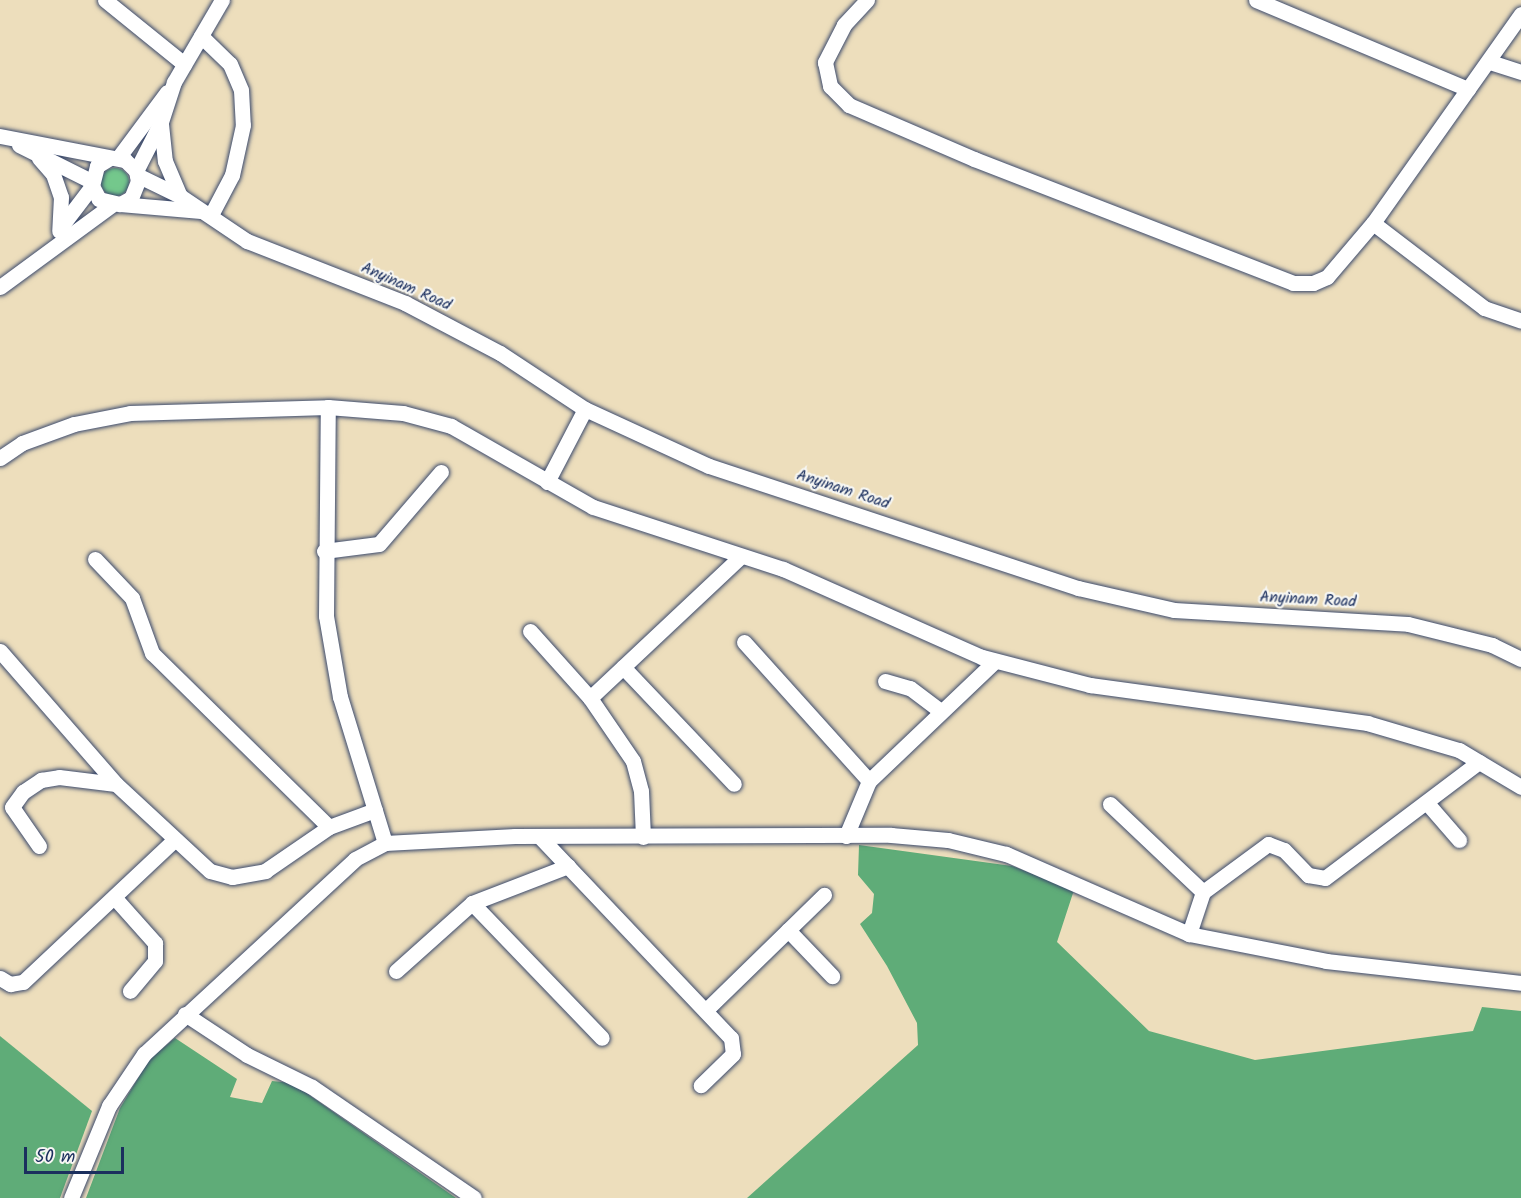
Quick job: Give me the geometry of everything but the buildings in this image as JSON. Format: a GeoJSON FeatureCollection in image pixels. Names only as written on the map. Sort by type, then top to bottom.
{"type":"FeatureCollection","features":[{"type":"Feature","properties":{"kind":"street"},"geometry":{"type":"LineString","coordinates":[[105,0],[183,64]]}},
{"type":"Feature","properties":{"kind":"street"},"geometry":{"type":"LineString","coordinates":[[3,279],[135,193],[137,173],[161,122],[174,82],[222,0]]}},
{"type":"Feature","properties":{"kind":"street"},"geometry":{"type":"LineString","coordinates":[[867,0],[844,25],[825,62],[831,86],[849,105],[974,159],[1293,283],[1313,283],[1327,277],[1373,223],[1468,89],[1490,62],[1521,14]]}},
{"type":"Feature","properties":{"kind":"street"},"geometry":{"type":"LineString","coordinates":[[1256,0],[1468,89]]}},
{"type":"Feature","properties":{"kind":"street"},"geometry":{"type":"LineString","coordinates":[[0,136],[92,183],[99,198],[117,204],[206,213],[234,165],[243,125],[242,90],[230,64],[201,36]]}},
{"type":"Feature","properties":{"kind":"street"},"geometry":{"type":"LineString","coordinates":[[1490,62],[1521,72]]}},
{"type":"Feature","properties":{"kind":"street"},"geometry":{"type":"LineString","coordinates":[[49,249],[92,183],[97,166],[114,158],[174,82]]}},
{"type":"Feature","properties":{"kind":"street"},"geometry":{"type":"LineString","coordinates":[[161,122],[165,161],[180,196]]}},
{"type":"Feature","properties":{"kind":"street"},"geometry":{"type":"LineString","coordinates":[[0,136],[114,158],[137,173]]}},
{"type":"Feature","properties":{"kind":"street"},"geometry":{"type":"LineString","coordinates":[[35,153],[59,188],[62,206],[59,231]]}},
{"type":"Feature","properties":{"kind":"street","name":"Anyinam Road"},"geometry":{"type":"LineString","coordinates":[[137,173],[180,196],[247,241],[416,309],[500,353],[585,409],[709,466],[1078,588],[1174,610],[1408,624],[1491,645],[1521,659]]}},
{"type":"Feature","properties":{"kind":"street"},"geometry":{"type":"LineString","coordinates":[[1373,223],[1484,308],[1521,321]]}},
{"type":"Feature","properties":{"kind":"street"},"geometry":{"type":"LineString","coordinates":[[0,458],[22,444],[74,424],[130,413],[328,407],[404,413],[451,426],[593,507],[783,569],[995,661],[1090,685],[1367,723],[1459,750],[1521,787]]}},
{"type":"Feature","properties":{"kind":"street"},"geometry":{"type":"LineString","coordinates":[[328,407],[324,551],[326,616],[340,697],[384,843]]}},
{"type":"Feature","properties":{"kind":"street"},"geometry":{"type":"LineString","coordinates":[[547,482],[585,409]]}},
{"type":"Feature","properties":{"kind":"street"},"geometry":{"type":"LineString","coordinates":[[324,551],[379,544],[441,472]]}},
{"type":"Feature","properties":{"kind":"street"},"geometry":{"type":"LineString","coordinates":[[590,698],[741,556]]}},
{"type":"Feature","properties":{"kind":"street"},"geometry":{"type":"LineString","coordinates":[[95,559],[135,603],[152,653],[329,827]]}},
{"type":"Feature","properties":{"kind":"street"},"geometry":{"type":"LineString","coordinates":[[530,631],[590,698],[633,760],[641,791],[643,837]]}},
{"type":"Feature","properties":{"kind":"street"},"geometry":{"type":"LineString","coordinates":[[744,642],[869,781]]}},
{"type":"Feature","properties":{"kind":"street"},"geometry":{"type":"LineString","coordinates":[[0,651],[116,784],[210,871],[232,877],[279,865],[329,827],[375,810]]}},
{"type":"Feature","properties":{"kind":"street"},"geometry":{"type":"LineString","coordinates":[[846,836],[869,781],[995,661]]}},
{"type":"Feature","properties":{"kind":"street"},"geometry":{"type":"LineString","coordinates":[[623,667],[734,784]]}},
{"type":"Feature","properties":{"kind":"street"},"geometry":{"type":"LineString","coordinates":[[885,681],[910,688],[941,711]]}},
{"type":"Feature","properties":{"kind":"street"},"geometry":{"type":"LineString","coordinates":[[1189,934],[1203,892],[1268,843],[1284,850],[1308,875],[1325,878],[1479,762]]}},
{"type":"Feature","properties":{"kind":"street"},"geometry":{"type":"LineString","coordinates":[[39,846],[12,807],[23,792],[41,780],[59,777],[116,784]]}},
{"type":"Feature","properties":{"kind":"street"},"geometry":{"type":"LineString","coordinates":[[1427,802],[1459,840]]}},
{"type":"Feature","properties":{"kind":"street"},"geometry":{"type":"LineString","coordinates":[[1110,804],[1203,892]]}},
{"type":"Feature","properties":{"kind":"street"},"geometry":{"type":"LineString","coordinates":[[71,1198],[109,1106],[144,1054],[355,859],[384,843],[540,837],[846,836],[948,840],[1006,854],[1189,934],[1326,961],[1521,983]]}},
{"type":"Feature","properties":{"kind":"street"},"geometry":{"type":"LineString","coordinates":[[540,837],[731,1038],[734,1049],[701,1085]]}},
{"type":"Feature","properties":{"kind":"street"},"geometry":{"type":"LineString","coordinates":[[0,978],[10,984],[23,982],[174,840]]}},
{"type":"Feature","properties":{"kind":"street"},"geometry":{"type":"LineString","coordinates":[[396,971],[472,903],[568,866]]}},
{"type":"Feature","properties":{"kind":"street"},"geometry":{"type":"LineString","coordinates":[[706,1010],[824,894]]}},
{"type":"Feature","properties":{"kind":"street"},"geometry":{"type":"LineString","coordinates":[[114,897],[155,944],[155,961],[130,991]]}},
{"type":"Feature","properties":{"kind":"street"},"geometry":{"type":"LineString","coordinates":[[472,903],[602,1038]]}},
{"type":"Feature","properties":{"kind":"street"},"geometry":{"type":"LineString","coordinates":[[788,930],[832,976]]}},
{"type":"Feature","properties":{"kind":"street"},"geometry":{"type":"LineString","coordinates":[[185,1014],[248,1055],[312,1087],[474,1198]]}},
{"type":"Feature","properties":{"kind":"green space"},"geometry":{"type":"Polygon","coordinates":[[[115,168],[125,172],[129,182],[125,192],[115,196],[105,192],[101,182],[105,172],[115,168]]]}},
{"type":"Feature","properties":{"kind":"green space"},"geometry":{"type":"Polygon","coordinates":[[[859,845],[1012,866],[1074,890],[1057,942],[1149,1031],[1255,1060],[1473,1031],[1482,1007],[1521,1011],[1521,1198],[747,1198],[918,1045],[917,1023],[887,966],[860,924],[872,913],[874,894],[858,875],[859,845]]]}},
{"type":"Feature","properties":{"kind":"green space"},"geometry":{"type":"Polygon","coordinates":[[[0,1036],[92,1111],[60,1198],[0,1198],[0,1036]]]}},
{"type":"Feature","properties":{"kind":"green space"},"geometry":{"type":"Polygon","coordinates":[[[175,1038],[237,1079],[230,1097],[262,1103],[272,1081],[292,1083],[456,1198],[86,1198],[120,1108],[149,1060],[175,1038]]]}}]}
